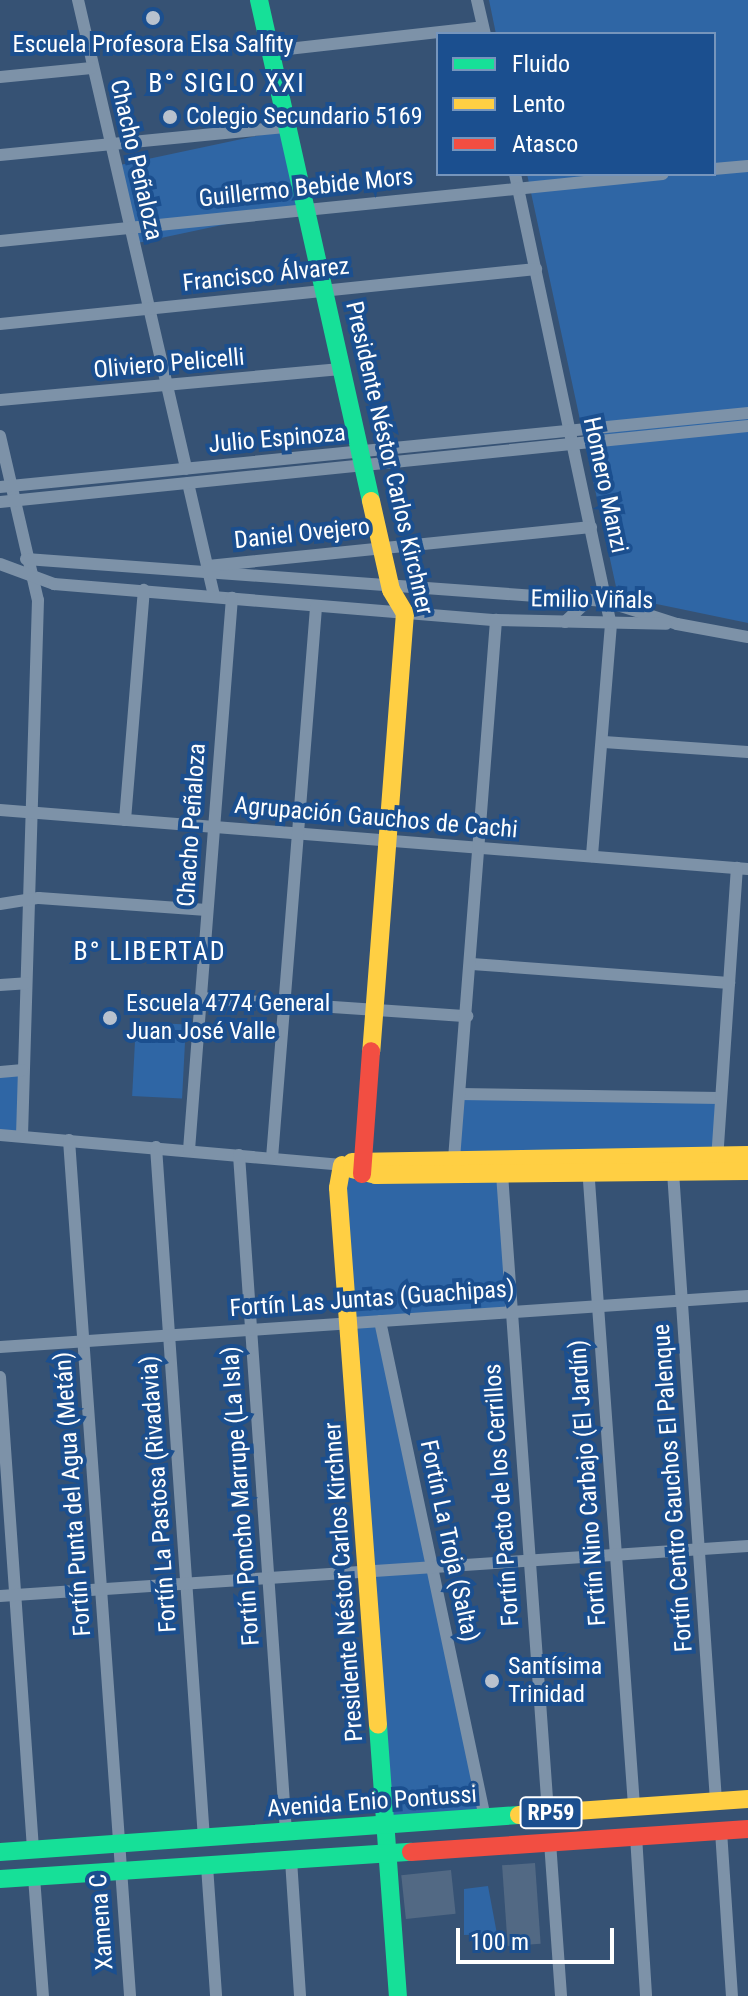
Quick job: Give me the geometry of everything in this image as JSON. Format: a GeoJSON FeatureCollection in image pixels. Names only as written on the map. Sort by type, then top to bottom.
{"type":"FeatureCollection","features":[{"type":"Feature","properties":{"kind":"street","name":"Chacho Peñaloza"},"geometry":{"type":"LineString","coordinates":[[78,0],[186,469]]}},
{"type":"Feature","properties":{"kind":"street","name":"Presidente Néstor Carlos Kirchner"},"geometry":{"type":"LineString","coordinates":[[259,0],[391,590],[405,613],[362,1166]]}},
{"type":"Feature","properties":{"kind":"street"},"geometry":{"type":"LineString","coordinates":[[477,0],[484,31]]}},
{"type":"Feature","properties":{"kind":"street"},"geometry":{"type":"LineString","coordinates":[[270,51],[436,35]]}},
{"type":"Feature","properties":{"kind":"street"},"geometry":{"type":"LineString","coordinates":[[0,77],[92,68]]}},
{"type":"Feature","properties":{"kind":"street"},"geometry":{"type":"LineString","coordinates":[[0,155],[288,127]]}},
{"type":"Feature","properties":{"kind":"street"},"geometry":{"type":"LineString","coordinates":[[716,169],[748,166]]}},
{"type":"Feature","properties":{"kind":"street","name":"Guillermo Bebide Mors"},"geometry":{"type":"LineString","coordinates":[[0,241],[306,211],[516,180],[614,176]]}},
{"type":"Feature","properties":{"kind":"street","name":"Homero Manzi"},"geometry":{"type":"LineString","coordinates":[[516,180],[575,444],[611,624],[604,742],[592,856]]}},
{"type":"Feature","properties":{"kind":"street","name":"Francisco Álvarez"},"geometry":{"type":"LineString","coordinates":[[0,324],[536,269]]}},
{"type":"Feature","properties":{"kind":"street","name":"Oliviero Pelicelli"},"geometry":{"type":"LineString","coordinates":[[0,400],[341,369]]}},
{"type":"Feature","properties":{"kind":"street","name":"Julio Espinoza"},"geometry":{"type":"LineString","coordinates":[[0,502],[188,483],[571,429],[748,413]]}},
{"type":"Feature","properties":{"kind":"street","name":"Julio Espinoza"},"geometry":{"type":"LineString","coordinates":[[6,486],[186,469],[575,444],[748,426]]}},
{"type":"Feature","properties":{"kind":"street"},"geometry":{"type":"LineString","coordinates":[[0,436],[6,486],[14,500],[26,559],[34,575],[22,1136]]}},
{"type":"Feature","properties":{"kind":"street"},"geometry":{"type":"LineString","coordinates":[[188,483],[214,596]]}},
{"type":"Feature","properties":{"kind":"street","name":"Daniel Ovejero"},"geometry":{"type":"LineString","coordinates":[[208,568],[591,527]]}},
{"type":"Feature","properties":{"kind":"street","name":"Emilio Viñals"},"geometry":{"type":"LineString","coordinates":[[26,559],[208,568],[391,590],[605,601],[677,624]]}},
{"type":"Feature","properties":{"kind":"street","name":"Emilio Viñals"},"geometry":{"type":"LineString","coordinates":[[0,564],[54,584],[490,619],[677,624]]}},
{"type":"Feature","properties":{"kind":"street"},"geometry":{"type":"LineString","coordinates":[[125,820],[144,590]]}},
{"type":"Feature","properties":{"kind":"street"},"geometry":{"type":"LineString","coordinates":[[454,1159],[479,849],[490,619],[484,595]]}},
{"type":"Feature","properties":{"kind":"street","name":"Chacho Peñaloza"},"geometry":{"type":"LineString","coordinates":[[189,1150],[232,598]]}},
{"type":"Feature","properties":{"kind":"street"},"geometry":{"type":"LineString","coordinates":[[565,622],[589,600]]}},
{"type":"Feature","properties":{"kind":"street"},"geometry":{"type":"LineString","coordinates":[[272,1158],[316,607]]}},
{"type":"Feature","properties":{"kind":"street"},"geometry":{"type":"LineString","coordinates":[[677,624],[748,637]]}},
{"type":"Feature","properties":{"kind":"street"},"geometry":{"type":"LineString","coordinates":[[604,742],[748,752]]}},
{"type":"Feature","properties":{"kind":"street","name":"Agrupación Gauchos de Cachi"},"geometry":{"type":"LineString","coordinates":[[0,810],[742,868]]}},
{"type":"Feature","properties":{"kind":"street"},"geometry":{"type":"LineString","coordinates":[[717,1163],[729,983],[742,868]]}},
{"type":"Feature","properties":{"kind":"street"},"geometry":{"type":"LineString","coordinates":[[0,904],[29,900],[207,910]]}},
{"type":"Feature","properties":{"kind":"street"},"geometry":{"type":"LineString","coordinates":[[472,964],[729,983]]}},
{"type":"Feature","properties":{"kind":"street"},"geometry":{"type":"LineString","coordinates":[[0,985],[26,983]]}},
{"type":"Feature","properties":{"kind":"street"},"geometry":{"type":"LineString","coordinates":[[201,998],[467,1016]]}},
{"type":"Feature","properties":{"kind":"street"},"geometry":{"type":"LineString","coordinates":[[0,1072],[23,1070]]}},
{"type":"Feature","properties":{"kind":"street"},"geometry":{"type":"LineString","coordinates":[[460,1094],[720,1098]]}},
{"type":"Feature","properties":{"kind":"street"},"geometry":{"type":"LineString","coordinates":[[0,1135],[342,1165],[502,1174],[588,1165],[717,1163],[748,1171]]}},
{"type":"Feature","properties":{"kind":"street","name":"Fortín Punta del Agua (Metán)"},"geometry":{"type":"LineString","coordinates":[[69,1140],[119,1845]]}},
{"type":"Feature","properties":{"kind":"street","name":"Fortín La Pastosa (Rivadavia)"},"geometry":{"type":"LineString","coordinates":[[156,1147],[204,1839]]}},
{"type":"Feature","properties":{"kind":"street","name":"Fortín Poncho Marrupe (La Isla)"},"geometry":{"type":"LineString","coordinates":[[239,1155],[286,1833]]}},
{"type":"Feature","properties":{"kind":"street"},"geometry":{"type":"LineString","coordinates":[[362,1166],[454,1159],[673,1172],[748,1155]]}},
{"type":"Feature","properties":{"kind":"street","name":"Presidente Néstor Carlos Kirchner"},"geometry":{"type":"LineString","coordinates":[[342,1165],[349,1324],[398,1996]]}},
{"type":"Feature","properties":{"kind":"street","name":"Fortín Nino Carbajo (El Jardín)"},"geometry":{"type":"LineString","coordinates":[[588,1165],[613,1555],[634,1806]]}},
{"type":"Feature","properties":{"kind":"street","name":"Fortín Centro Gauchos El Palenque"},"geometry":{"type":"LineString","coordinates":[[673,1172],[716,1801]]}},
{"type":"Feature","properties":{"kind":"street","name":"Fortín Pacto de los Cerrillos"},"geometry":{"type":"LineString","coordinates":[[502,1174],[548,1813]]}},
{"type":"Feature","properties":{"kind":"street","name":"Fortín Las Juntas (Guachipas)"},"geometry":{"type":"LineString","coordinates":[[0,1347],[748,1296]]}},
{"type":"Feature","properties":{"kind":"street","name":"Fortín La Troja (Salta)"},"geometry":{"type":"LineString","coordinates":[[380,1321],[485,1818]]}},
{"type":"Feature","properties":{"kind":"street"},"geometry":{"type":"LineString","coordinates":[[0,1377],[33,1850]]}},
{"type":"Feature","properties":{"kind":"street"},"geometry":{"type":"LineString","coordinates":[[0,1596],[748,1546]]}},
{"type":"Feature","properties":{"kind":"street","name":"Avenida Enio Pontussi"},"geometry":{"type":"LineString","coordinates":[[0,1852],[748,1799]]}},
{"type":"Feature","properties":{"kind":"street","name":"RP59"},"geometry":{"type":"LineString","coordinates":[[0,1879],[748,1829]]}},
{"type":"Feature","properties":{"kind":"street"},"geometry":{"type":"LineString","coordinates":[[721,1831],[732,1996]]}},
{"type":"Feature","properties":{"kind":"street"},"geometry":{"type":"LineString","coordinates":[[636,1836],[646,1996]]}},
{"type":"Feature","properties":{"kind":"street"},"geometry":{"type":"LineString","coordinates":[[550,1842],[561,1996]]}},
{"type":"Feature","properties":{"kind":"street","name":"Xamena C"},"geometry":{"type":"LineString","coordinates":[[119,1845],[130,1996]]}},
{"type":"Feature","properties":{"kind":"street"},"geometry":{"type":"LineString","coordinates":[[291,1860],[300,1996]]}},
{"type":"Feature","properties":{"kind":"street"},"geometry":{"type":"LineString","coordinates":[[207,1866],[216,1996]]}},
{"type":"Feature","properties":{"kind":"street"},"geometry":{"type":"LineString","coordinates":[[34,1877],[43,1996]]}},
{"type":"Feature","properties":{"kind":"shaded area"},"geometry":{"type":"Polygon","coordinates":[[[489,0],[748,0],[748,623],[618,596],[527,176],[716,176],[716,32],[496,32],[489,0]]]}},
{"type":"Feature","properties":{"kind":"shaded area"},"geometry":{"type":"Polygon","coordinates":[[[284,130],[301,208],[136,243],[120,165],[284,130]]]}},
{"type":"Feature","properties":{"kind":"shaded area"},"geometry":{"type":"Polygon","coordinates":[[[136,1022],[186,1025],[182,1099],[132,1096],[136,1022]]]}},
{"type":"Feature","properties":{"kind":"shaded area"},"geometry":{"type":"Polygon","coordinates":[[[0,1070],[23,1070],[22,1136],[0,1136],[0,1070]]]}},
{"type":"Feature","properties":{"kind":"shaded area"},"geometry":{"type":"Polygon","coordinates":[[[460,1094],[720,1098],[717,1155],[454,1159],[460,1094]]]}},
{"type":"Feature","properties":{"kind":"shaded area"},"geometry":{"type":"Polygon","coordinates":[[[345,1172],[502,1174],[512,1310],[349,1324],[345,1172]]]}},
{"type":"Feature","properties":{"kind":"shaded area"},"geometry":{"type":"Polygon","coordinates":[[[378,1325],[429,1564],[370,1569],[353,1327],[378,1325]]]}},
{"type":"Feature","properties":{"kind":"shaded area"},"geometry":{"type":"Polygon","coordinates":[[[431,1572],[483,1815],[389,1822],[371,1576],[431,1572]]]}},
{"type":"Feature","properties":{"kind":"shaded area"},"geometry":{"type":"Polygon","coordinates":[[[488,1886],[497,1934],[464,1935],[464,1889],[488,1886]]]}},
{"type":"Feature","properties":{"kind":"building"},"geometry":{"type":"Polygon","coordinates":[[[535,1863],[541,1944],[508,1946],[502,1865],[535,1863]]]}},
{"type":"Feature","properties":{"kind":"building"},"geometry":{"type":"Polygon","coordinates":[[[451,1870],[456,1914],[406,1919],[401,1875],[451,1870]]]}},
{"type":"Feature","properties":{"kind":"traffic: fast"},"geometry":{"type":"LineString","coordinates":[[259,0],[371,501]]}},
{"type":"Feature","properties":{"kind":"traffic: fast"},"geometry":{"type":"LineString","coordinates":[[378,1725],[398,1996]]}},
{"type":"Feature","properties":{"kind":"traffic: fast"},"geometry":{"type":"LineString","coordinates":[[0,1852],[519,1815]]}},
{"type":"Feature","properties":{"kind":"traffic: fast"},"geometry":{"type":"LineString","coordinates":[[0,1879],[411,1852]]}},
{"type":"Feature","properties":{"kind":"traffic: slow"},"geometry":{"type":"LineString","coordinates":[[371,501],[391,590],[405,613],[371,1051]]}},
{"type":"Feature","properties":{"kind":"traffic: slow"},"geometry":{"type":"LineString","coordinates":[[352,1162],[748,1155]]}},
{"type":"Feature","properties":{"kind":"traffic: slow"},"geometry":{"type":"LineString","coordinates":[[342,1165],[338,1188],[378,1725]]}},
{"type":"Feature","properties":{"kind":"traffic: slow"},"geometry":{"type":"LineString","coordinates":[[352,1169],[376,1175],[748,1171]]}},
{"type":"Feature","properties":{"kind":"traffic: slow"},"geometry":{"type":"LineString","coordinates":[[519,1815],[748,1799]]}},
{"type":"Feature","properties":{"kind":"traffic: jam"},"geometry":{"type":"LineString","coordinates":[[362,1174],[371,1051]]}},
{"type":"Feature","properties":{"kind":"traffic: jam"},"geometry":{"type":"LineString","coordinates":[[411,1852],[748,1829]]}},
{"type":"Feature","properties":{"kind":"place","name":"Escuela Profesora Elsa Salfity"},"geometry":{"type":"Point","coordinates":[153,18]}},
{"type":"Feature","properties":{"kind":"place","name":"Colegio Secundario 5169"},"geometry":{"type":"Point","coordinates":[170,117]}},
{"type":"Feature","properties":{"kind":"place","name":"Escuela 4774 General Juan José Valle"},"geometry":{"type":"Point","coordinates":[110,1018]}},
{"type":"Feature","properties":{"kind":"place","name":"Santísima Trinidad"},"geometry":{"type":"Point","coordinates":[492,1681]}},
{"type":"Feature","properties":{"kind":"district","name":"B° SIGLO XXI"},"geometry":{"type":"Point","coordinates":[227,84]}},
{"type":"Feature","properties":{"kind":"district","name":"B° LIBERTAD"},"geometry":{"type":"Point","coordinates":[150,952]}}]}
